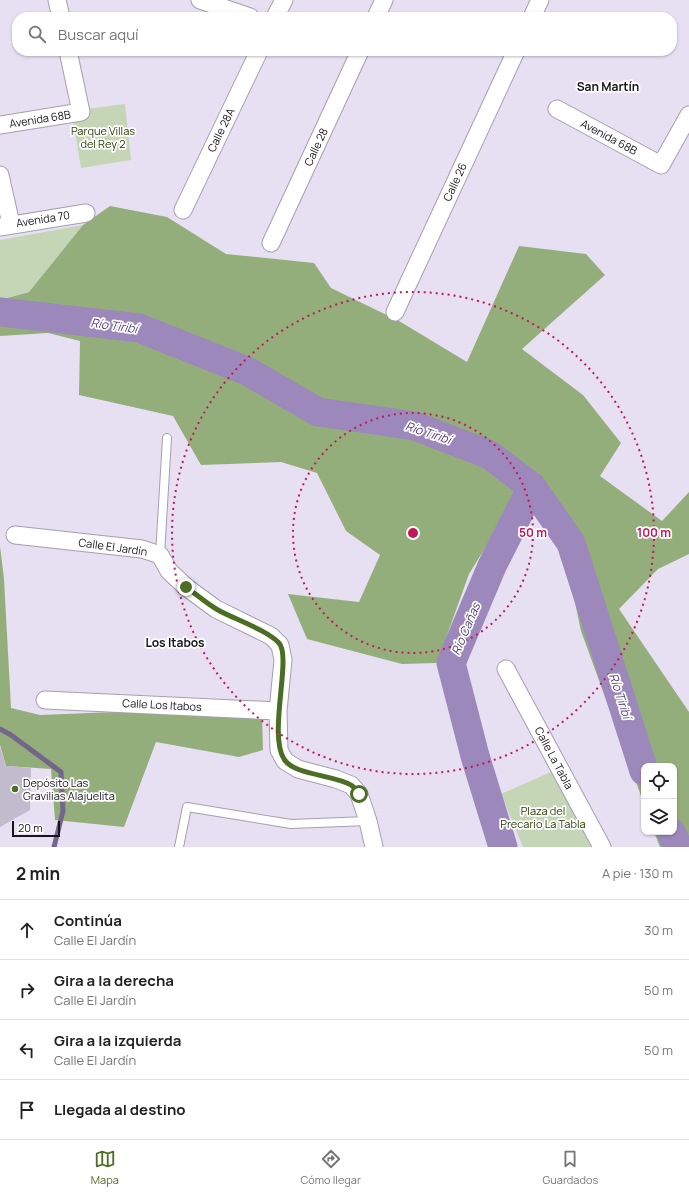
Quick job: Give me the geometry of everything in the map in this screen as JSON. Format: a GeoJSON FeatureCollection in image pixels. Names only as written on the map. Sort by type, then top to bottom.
{"type":"FeatureCollection","features":[{"type":"Feature","properties":{"kind":"street"},"geometry":{"type":"LineString","coordinates":[[57,0],[60,12]]}},
{"type":"Feature","properties":{"kind":"street"},"geometry":{"type":"LineString","coordinates":[[200,0],[235,12]]}},
{"type":"Feature","properties":{"kind":"street"},"geometry":{"type":"LineString","coordinates":[[278,12],[284,0]]}},
{"type":"Feature","properties":{"kind":"street"},"geometry":{"type":"LineString","coordinates":[[378,12],[384,0]]}},
{"type":"Feature","properties":{"kind":"street"},"geometry":{"type":"LineString","coordinates":[[534,12],[540,0]]}},
{"type":"Feature","properties":{"kind":"street","name":"Avenida 68B"},"geometry":{"type":"LineString","coordinates":[[0,125],[81,112],[69,56]]}},
{"type":"Feature","properties":{"kind":"street","name":"Calle 28A"},"geometry":{"type":"LineString","coordinates":[[183,210],[257,56]]}},
{"type":"Feature","properties":{"kind":"street","name":"Calle 28"},"geometry":{"type":"LineString","coordinates":[[272,243],[358,56]]}},
{"type":"Feature","properties":{"kind":"street","name":"Calle 26"},"geometry":{"type":"LineString","coordinates":[[395,312],[514,56]]}},
{"type":"Feature","properties":{"kind":"street","name":"Avenida 68B"},"geometry":{"type":"LineString","coordinates":[[557,109],[662,165],[689,115]]}},
{"type":"Feature","properties":{"kind":"street"},"geometry":{"type":"LineString","coordinates":[[0,175],[6,226]]}},
{"type":"Feature","properties":{"kind":"street","name":"Avenida 70"},"geometry":{"type":"LineString","coordinates":[[6,226],[86,213]]}},
{"type":"Feature","properties":{"kind":"street","name":"Calle El Jardín"},"geometry":{"type":"LineString","coordinates":[[15,535],[142,549],[160,555],[169,571],[186,587],[216,609],[271,636],[280,644],[283,660],[278,711],[279,750],[285,761],[298,770],[336,779],[351,785],[359,794],[374,847]]}},
{"type":"Feature","properties":{"kind":"street","name":"Calle La Tabla"},"geometry":{"type":"LineString","coordinates":[[506,669],[602,847]]}},
{"type":"Feature","properties":{"kind":"street","name":"Calle Los Itabos"},"geometry":{"type":"LineString","coordinates":[[45,700],[278,711]]}},
{"type":"Feature","properties":{"kind":"lane"},"geometry":{"type":"LineString","coordinates":[[160,555],[167,438]]}},
{"type":"Feature","properties":{"kind":"lane"},"geometry":{"type":"LineString","coordinates":[[179,847],[187,807],[291,824],[368,822]]}},
{"type":"Feature","properties":{"kind":"green space","name":"Parque Villas del Rey 2"},"geometry":{"type":"Polygon","coordinates":[[[125,104],[131,160],[81,168],[73,120],[88,117],[86,109],[125,104]]]}},
{"type":"Feature","properties":{"kind":"green space"},"geometry":{"type":"Polygon","coordinates":[[[110,206],[167,217],[226,254],[314,263],[331,288],[399,321],[467,362],[519,246],[586,254],[605,275],[522,349],[583,395],[621,443],[600,476],[662,521],[689,492],[689,554],[658,569],[619,609],[689,712],[689,847],[660,847],[655,835],[677,835],[677,763],[641,763],[641,796],[581,631],[552,493],[503,519],[469,574],[437,663],[402,664],[307,639],[288,594],[359,602],[380,555],[346,531],[317,473],[281,462],[201,465],[173,416],[79,395],[80,341],[48,333],[0,336],[0,300],[29,292],[83,225],[110,206]]]}},
{"type":"Feature","properties":{"kind":"green space"},"geometry":{"type":"Polygon","coordinates":[[[83,225],[29,292],[0,300],[0,240],[83,225]]]}},
{"type":"Feature","properties":{"kind":"green space"},"geometry":{"type":"Polygon","coordinates":[[[0,546],[4,579],[11,708],[40,715],[116,712],[262,716],[263,750],[239,757],[156,742],[124,827],[55,820],[51,769],[6,766],[0,745],[0,546]]]}},
{"type":"Feature","properties":{"kind":"green space","name":"Plaza del Precario La Tabla"},"geometry":{"type":"Polygon","coordinates":[[[553,771],[591,847],[523,847],[501,794],[553,771]]]}},
{"type":"Feature","properties":{"kind":"building","name":"Depósito Las Gravilias Alajuelita"},"geometry":{"type":"Polygon","coordinates":[[[0,747],[6,766],[31,768],[30,810],[0,827],[0,747]]]}},
{"type":"Feature","properties":{"kind":"waterway","name":"Río Tiribí"},"geometry":{"type":"LineString","coordinates":[[0,312],[139,328],[247,371],[318,412],[415,426],[490,455],[532,487],[571,543],[641,763]]}},
{"type":"Feature","properties":{"kind":"waterway","name":"Río Cañas"},"geometry":{"type":"LineString","coordinates":[[503,847],[475,756],[451,663],[492,566],[532,487]]}},
{"type":"Feature","properties":{"kind":"waterway"},"geometry":{"type":"LineString","coordinates":[[0,729],[11,735],[61,772],[63,811],[54,847]]}},
{"type":"Feature","properties":{"kind":"waterway","name":"Río Tiribí"},"geometry":{"type":"LineString","coordinates":[[672,835],[678,847]]}},
{"type":"Feature","properties":{"kind":"place","name":"Depósito Las Gravilias Alajuelita"},"geometry":{"type":"Point","coordinates":[15,789]}},
{"type":"Feature","properties":{"kind":"district","name":"San Martín"},"geometry":{"type":"Point","coordinates":[608,87]}},
{"type":"Feature","properties":{"kind":"district","name":"Los Itabos"},"geometry":{"type":"Point","coordinates":[175,643]}},
{"type":"Feature","properties":{"kind":"route"},"geometry":{"type":"LineString","coordinates":[[186,587],[216,609],[271,636],[280,644],[283,660],[278,711],[279,750],[285,761],[298,770],[336,779],[351,785],[359,794]]}}]}
